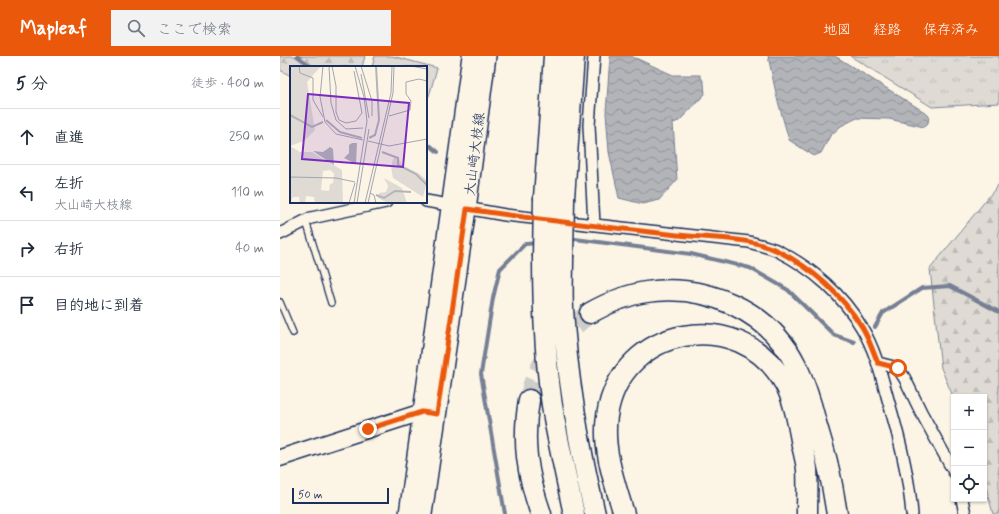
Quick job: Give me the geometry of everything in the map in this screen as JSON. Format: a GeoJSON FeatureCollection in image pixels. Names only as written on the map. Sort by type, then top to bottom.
{"type":"FeatureCollection","features":[{"type":"Feature","properties":{"kind":"highway"},"geometry":{"type":"LineString","coordinates":[[554,56],[544,198],[543,310],[553,410],[574,514]]}},
{"type":"Feature","properties":{"kind":"highway"},"geometry":{"type":"LineString","coordinates":[[574,56],[564,198],[563,308],[567,360],[574,414],[595,514]]}},
{"type":"Feature","properties":{"kind":"highway"},"geometry":{"type":"LineString","coordinates":[[590,313],[607,303],[645,292],[685,290],[725,300],[744,310],[761,322],[787,349],[796,364],[810,402],[828,467],[844,514]]}},
{"type":"Feature","properties":{"kind":"highway"},"geometry":{"type":"LineString","coordinates":[[624,514],[612,473],[608,453],[606,435],[607,417],[611,400],[621,378],[641,355],[656,345],[674,338],[693,334],[712,334],[747,345],[761,355],[774,368],[785,384],[793,403],[798,422],[815,514]]}},
{"type":"Feature","properties":{"kind":"highway"},"geometry":{"type":"LineString","coordinates":[[529,400],[525,441],[527,462],[541,514]]}},
{"type":"Feature","properties":{"kind":"highway"},"geometry":{"type":"LineString","coordinates":[[807,467],[807,514]]}},
{"type":"Feature","properties":{"kind":"highway"},"geometry":{"type":"LineString","coordinates":[[828,467],[837,514]]}},
{"type":"Feature","properties":{"kind":"main road","name":"大山崎大枝線"},"geometry":{"type":"LineString","coordinates":[[423,514],[429,413],[450,206],[470,56]]}},
{"type":"Feature","properties":{"kind":"main road","name":"大山崎大枝線"},"geometry":{"type":"LineString","coordinates":[[408,514],[429,413],[467,209],[487,56]]}},
{"type":"Feature","properties":{"kind":"street"},"geometry":{"type":"LineString","coordinates":[[594,56],[589,125],[594,225]]}},
{"type":"Feature","properties":{"kind":"street"},"geometry":{"type":"LineString","coordinates":[[427,201],[505,215],[749,242],[777,251],[820,278],[846,304],[863,328],[878,363],[902,451],[911,500],[912,514]]}},
{"type":"Feature","properties":{"kind":"street"},"geometry":{"type":"LineString","coordinates":[[280,234],[311,218],[381,203]]}},
{"type":"Feature","properties":{"kind":"street"},"geometry":{"type":"LineString","coordinates":[[878,363],[898,368],[951,467]]}},
{"type":"Feature","properties":{"kind":"street"},"geometry":{"type":"LineString","coordinates":[[280,458],[429,413]]}},
{"type":"Feature","properties":{"kind":"street"},"geometry":{"type":"LineString","coordinates":[[963,502],[965,514]]}},
{"type":"Feature","properties":{"kind":"lane"},"geometry":{"type":"LineString","coordinates":[[306,221],[331,303]]}},
{"type":"Feature","properties":{"kind":"lane"},"geometry":{"type":"LineString","coordinates":[[280,302],[293,333]]}},
{"type":"Feature","properties":{"kind":"green space"},"geometry":{"type":"Polygon","coordinates":[[[280,56],[365,56],[362,66],[290,66],[290,75],[280,70],[280,56]]]}},
{"type":"Feature","properties":{"kind":"green space"},"geometry":{"type":"Polygon","coordinates":[[[375,56],[392,56],[437,68],[429,96],[427,95],[427,66],[372,66],[375,56]]]}},
{"type":"Feature","properties":{"kind":"green space"},"geometry":{"type":"Polygon","coordinates":[[[850,56],[999,56],[999,103],[932,107],[850,56]]]}},
{"type":"Feature","properties":{"kind":"green space"},"geometry":{"type":"Polygon","coordinates":[[[999,184],[999,514],[993,514],[987,491],[987,394],[952,394],[941,368],[930,269],[999,184]]]}},
{"type":"Feature","properties":{"kind":"water"},"geometry":{"type":"Polygon","coordinates":[[[610,56],[631,56],[673,75],[700,75],[704,83],[705,94],[679,121],[673,123],[677,180],[659,200],[643,204],[619,198],[609,152],[606,113],[610,56]]]}},
{"type":"Feature","properties":{"kind":"water"},"geometry":{"type":"Polygon","coordinates":[[[768,56],[835,56],[923,111],[929,116],[928,123],[924,127],[889,119],[857,118],[841,126],[830,136],[821,153],[814,156],[789,140],[777,98],[768,56]]]}},
{"type":"Feature","properties":{"kind":"waterway"},"geometry":{"type":"LineString","coordinates":[[297,56],[311,66]]}},
{"type":"Feature","properties":{"kind":"waterway"},"geometry":{"type":"LineString","coordinates":[[427,145],[431,146],[438,152]]}},
{"type":"Feature","properties":{"kind":"waterway"},"geometry":{"type":"LineString","coordinates":[[569,240],[575,239],[691,254],[750,268],[788,290],[834,335],[854,342]]}},
{"type":"Feature","properties":{"kind":"waterway"},"geometry":{"type":"LineString","coordinates":[[505,514],[481,374],[493,298],[500,269],[525,244],[538,243]]}},
{"type":"Feature","properties":{"kind":"waterway"},"geometry":{"type":"LineString","coordinates":[[875,327],[883,313],[922,288],[950,286],[999,312]]}},
{"type":"Feature","properties":{"kind":"tunnel"},"geometry":{"type":"LineString","coordinates":[[529,400],[535,379],[551,351],[565,334],[590,313]]}},
{"type":"Feature","properties":{"kind":"route"},"geometry":{"type":"LineString","coordinates":[[368,429],[422,412],[437,414],[467,209],[505,215],[685,236],[722,238],[749,242],[777,251],[820,278],[846,304],[863,328],[878,363],[898,368]]}}]}
